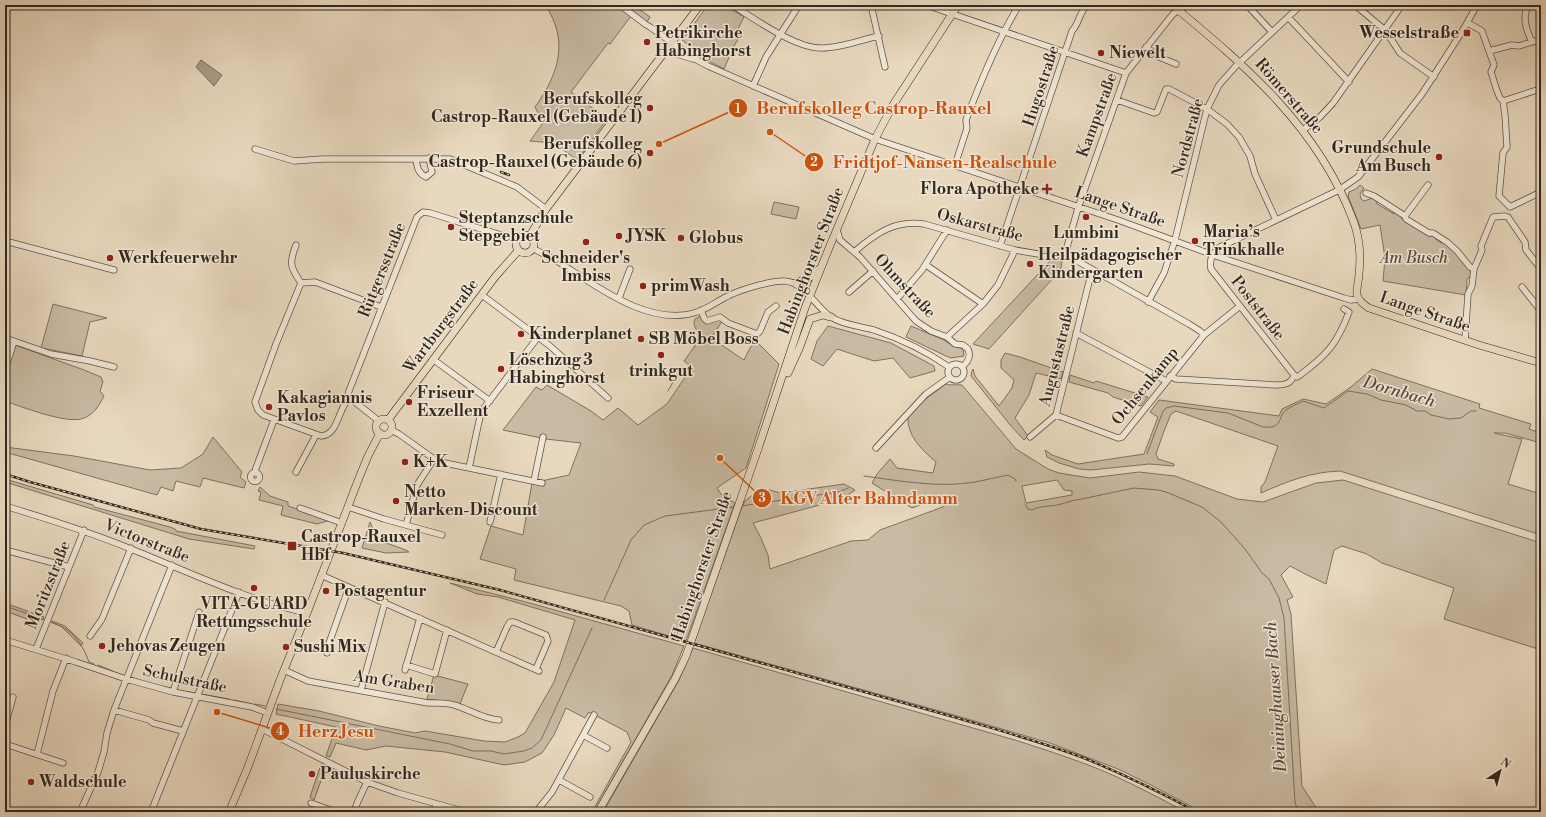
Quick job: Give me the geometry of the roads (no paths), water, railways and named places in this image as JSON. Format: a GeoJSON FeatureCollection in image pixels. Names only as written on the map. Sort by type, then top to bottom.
{"type":"FeatureCollection","features":[{"type":"Feature","properties":{"kind":"main road"},"geometry":{"type":"LineString","coordinates":[[529,237],[546,209],[700,5]]}},
{"type":"Feature","properties":{"kind":"main road","name":"Habinghorster Straße"},"geometry":{"type":"LineString","coordinates":[[598,812],[672,685],[686,656],[810,297],[875,139],[900,92],[958,5]]}},
{"type":"Feature","properties":{"kind":"main road","name":"Römerstraße"},"geometry":{"type":"LineString","coordinates":[[1172,5],[1240,62],[1279,103],[1320,154],[1353,220],[1359,240],[1361,258],[1357,288],[1358,298]]}},
{"type":"Feature","properties":{"kind":"main road"},"geometry":{"type":"LineString","coordinates":[[522,236],[529,237],[533,242],[533,248],[526,253],[518,251],[516,246],[517,240],[522,236]]}},
{"type":"Feature","properties":{"kind":"main road","name":"Wartburgstraße"},"geometry":{"type":"LineString","coordinates":[[388,420],[507,262],[518,251]]}},
{"type":"Feature","properties":{"kind":"main road"},"geometry":{"type":"LineString","coordinates":[[795,283],[809,278],[821,268]]}},
{"type":"Feature","properties":{"kind":"main road","name":"Lange Straße"},"geometry":{"type":"LineString","coordinates":[[1358,298],[1369,308],[1465,340],[1541,363]]}},
{"type":"Feature","properties":{"kind":"main road"},"geometry":{"type":"LineString","coordinates":[[776,397],[799,349],[810,319],[823,315],[831,317]]}},
{"type":"Feature","properties":{"kind":"main road"},"geometry":{"type":"LineString","coordinates":[[384,419],[388,420],[392,424],[391,430],[385,435],[380,433],[376,427],[379,421],[384,419]]}},
{"type":"Feature","properties":{"kind":"main road"},"geometry":{"type":"LineString","coordinates":[[229,812],[368,456],[380,433]]}},
{"type":"Feature","properties":{"kind":"street"},"geometry":{"type":"LineString","coordinates":[[620,5],[672,43]]}},
{"type":"Feature","properties":{"kind":"street"},"geometry":{"type":"LineString","coordinates":[[732,5],[796,43],[816,48],[834,47],[879,36]]}},
{"type":"Feature","properties":{"kind":"street"},"geometry":{"type":"LineString","coordinates":[[753,86],[766,57],[799,5]]}},
{"type":"Feature","properties":{"kind":"street"},"geometry":{"type":"LineString","coordinates":[[871,5],[885,67]]}},
{"type":"Feature","properties":{"kind":"street"},"geometry":{"type":"LineString","coordinates":[[926,5],[1126,73]]}},
{"type":"Feature","properties":{"kind":"street"},"geometry":{"type":"LineString","coordinates":[[955,165],[967,128],[966,120],[985,71],[1019,5]]}},
{"type":"Feature","properties":{"kind":"street","name":"Hugostraße"},"geometry":{"type":"LineString","coordinates":[[1000,246],[1072,31],[1081,12],[1087,5]]}},
{"type":"Feature","properties":{"kind":"street","name":"Kampstraße"},"geometry":{"type":"LineString","coordinates":[[1065,254],[1078,208],[1126,73],[1173,14],[1187,5]]}},
{"type":"Feature","properties":{"kind":"street"},"geometry":{"type":"LineString","coordinates":[[1247,5],[1272,32]]}},
{"type":"Feature","properties":{"kind":"street","name":"Nordstraße"},"geometry":{"type":"LineString","coordinates":[[1148,302],[1164,274],[1175,240],[1207,109],[1219,85],[1240,62],[1301,5]]}},
{"type":"Feature","properties":{"kind":"street"},"geometry":{"type":"LineString","coordinates":[[1356,5],[1385,30],[1400,53],[1434,77]]}},
{"type":"Feature","properties":{"kind":"street"},"geometry":{"type":"LineString","coordinates":[[1302,130],[1326,111],[1349,82],[1402,5]]}},
{"type":"Feature","properties":{"kind":"street"},"geometry":{"type":"LineString","coordinates":[[1213,254],[1220,248],[1339,190],[1354,181],[1364,171],[1386,140],[1411,110],[1468,23],[1477,5]]}},
{"type":"Feature","properties":{"kind":"street"},"geometry":{"type":"LineString","coordinates":[[1529,5],[1524,11],[1524,20],[1532,42]]}},
{"type":"Feature","properties":{"kind":"street"},"geometry":{"type":"LineString","coordinates":[[1288,17],[1349,82]]}},
{"type":"Feature","properties":{"kind":"street"},"geometry":{"type":"LineString","coordinates":[[1468,23],[1482,32],[1494,65],[1492,72],[1497,91],[1503,101],[1507,147],[1503,153],[1498,194],[1499,197],[1508,206],[1512,206],[1541,192]]}},
{"type":"Feature","properties":{"kind":"street"},"geometry":{"type":"LineString","coordinates":[[1489,50],[1512,45],[1519,46],[1535,41],[1541,43]]}},
{"type":"Feature","properties":{"kind":"street","name":"Lange Straße"},"geometry":{"type":"LineString","coordinates":[[672,43],[708,66],[875,139],[1344,298],[1351,300],[1358,298]]}},
{"type":"Feature","properties":{"kind":"street"},"geometry":{"type":"LineString","coordinates":[[1146,47],[1159,57],[1176,64]]}},
{"type":"Feature","properties":{"kind":"street","name":"Lange Straße"},"geometry":{"type":"LineString","coordinates":[[668,49],[680,55],[695,59]]}},
{"type":"Feature","properties":{"kind":"street"},"geometry":{"type":"LineString","coordinates":[[1117,100],[1156,113],[1166,89],[1172,90],[1207,109],[1227,124],[1245,146],[1250,156],[1255,174],[1276,220]]}},
{"type":"Feature","properties":{"kind":"street"},"geometry":{"type":"LineString","coordinates":[[1503,101],[1536,90],[1541,90]]}},
{"type":"Feature","properties":{"kind":"street"},"geometry":{"type":"LineString","coordinates":[[255,149],[294,161],[323,159],[450,159],[517,187],[546,209]]}},
{"type":"Feature","properties":{"kind":"street"},"geometry":{"type":"LineString","coordinates":[[416,159],[418,170],[421,175],[426,177],[432,172],[429,158]]}},
{"type":"Feature","properties":{"kind":"street"},"geometry":{"type":"LineString","coordinates":[[1406,216],[1428,185]]}},
{"type":"Feature","properties":{"kind":"street"},"geometry":{"type":"LineString","coordinates":[[1366,193],[1374,196],[1406,216],[1406,219],[1429,233],[1433,233],[1446,242],[1457,251],[1470,267],[1474,269]]}},
{"type":"Feature","properties":{"kind":"street","name":"Rütgersstraße"},"geometry":{"type":"LineString","coordinates":[[350,397],[348,391],[417,217],[423,212],[517,240]]}},
{"type":"Feature","properties":{"kind":"street"},"geometry":{"type":"LineString","coordinates":[[1465,340],[1468,294],[1472,286],[1474,269],[1482,250],[1481,246],[1492,219],[1495,216],[1508,217],[1525,242],[1526,250],[1541,269]]}},
{"type":"Feature","properties":{"kind":"street","name":"Oskarstraße"},"geometry":{"type":"LineString","coordinates":[[854,252],[870,238],[900,224],[912,222],[924,224],[1015,250],[1061,258],[1065,254]]}},
{"type":"Feature","properties":{"kind":"street","name":"Ohmstraße"},"geometry":{"type":"LineString","coordinates":[[837,230],[840,240],[873,271],[923,327],[947,337],[955,344],[963,345],[968,349],[970,358],[968,362],[962,366]]}},
{"type":"Feature","properties":{"kind":"street"},"geometry":{"type":"LineString","coordinates":[[897,299],[926,265],[946,231]]}},
{"type":"Feature","properties":{"kind":"street"},"geometry":{"type":"LineString","coordinates":[[5,241],[114,270]]}},
{"type":"Feature","properties":{"kind":"street"},"geometry":{"type":"LineString","coordinates":[[296,245],[291,263],[301,282]]}},
{"type":"Feature","properties":{"kind":"street"},"geometry":{"type":"LineString","coordinates":[[533,248],[638,308],[673,316],[686,315],[702,310],[741,290],[778,281],[795,283],[831,317],[874,330],[909,343],[935,357],[949,367]]}},
{"type":"Feature","properties":{"kind":"street"},"geometry":{"type":"LineString","coordinates":[[947,337],[983,304],[998,285],[1015,250]]}},
{"type":"Feature","properties":{"kind":"street"},"geometry":{"type":"LineString","coordinates":[[1065,254],[1189,324],[1200,331],[1204,336]]}},
{"type":"Feature","properties":{"kind":"street","name":"Poststraße"},"geometry":{"type":"LineString","coordinates":[[1213,254],[1211,269],[1294,375]]}},
{"type":"Feature","properties":{"kind":"street"},"geometry":{"type":"LineString","coordinates":[[926,265],[983,304]]}},
{"type":"Feature","properties":{"kind":"street"},"geometry":{"type":"LineString","coordinates":[[619,298],[630,269]]}},
{"type":"Feature","properties":{"kind":"street","name":"Augustastraße"},"geometry":{"type":"LineString","coordinates":[[1030,437],[1056,415],[1092,270]]}},
{"type":"Feature","properties":{"kind":"street"},"geometry":{"type":"LineString","coordinates":[[849,292],[873,271]]}},
{"type":"Feature","properties":{"kind":"street"},"geometry":{"type":"LineString","coordinates":[[301,282],[315,282],[381,307]]}},
{"type":"Feature","properties":{"kind":"street"},"geometry":{"type":"LineString","coordinates":[[301,282],[256,399],[256,405],[261,413],[274,420],[316,435],[325,436],[332,431],[345,402],[350,397],[379,421]]}},
{"type":"Feature","properties":{"kind":"street"},"geometry":{"type":"LineString","coordinates":[[1522,287],[1541,310]]}},
{"type":"Feature","properties":{"kind":"street"},"geometry":{"type":"LineString","coordinates":[[482,295],[570,362],[608,398]]}},
{"type":"Feature","properties":{"kind":"street"},"geometry":{"type":"LineString","coordinates":[[702,310],[704,318],[707,321],[720,317],[728,323],[757,334],[760,331],[768,312],[776,306]]}},
{"type":"Feature","properties":{"kind":"street","name":"Ochsenkamp"},"geometry":{"type":"LineString","coordinates":[[1056,415],[1118,438],[1122,437],[1204,336],[1240,306]]}},
{"type":"Feature","properties":{"kind":"street"},"geometry":{"type":"LineString","coordinates":[[1170,376],[1176,379],[1276,385],[1287,384],[1291,382],[1294,375],[1297,377],[1300,375],[1323,357],[1331,348],[1341,333],[1349,312],[1344,308]]}},
{"type":"Feature","properties":{"kind":"street"},"geometry":{"type":"LineString","coordinates":[[1076,333],[1166,381]]}},
{"type":"Feature","properties":{"kind":"street"},"geometry":{"type":"LineString","coordinates":[[469,468],[479,417],[490,400],[538,337]]}},
{"type":"Feature","properties":{"kind":"street"},"geometry":{"type":"LineString","coordinates":[[5,338],[50,354],[90,360],[114,367]]}},
{"type":"Feature","properties":{"kind":"street"},"geometry":{"type":"LineString","coordinates":[[5,370],[14,341]]}},
{"type":"Feature","properties":{"kind":"street"},"geometry":{"type":"LineString","coordinates":[[434,360],[490,400]]}},
{"type":"Feature","properties":{"kind":"street"},"geometry":{"type":"LineString","coordinates":[[956,363],[962,366],[965,372],[962,378],[955,380],[950,377],[948,372],[949,367],[956,363]]}},
{"type":"Feature","properties":{"kind":"street"},"geometry":{"type":"LineString","coordinates":[[876,448],[926,394],[950,377]]}},
{"type":"Feature","properties":{"kind":"street"},"geometry":{"type":"LineString","coordinates":[[256,484],[260,476],[255,472],[256,468],[274,420]]}},
{"type":"Feature","properties":{"kind":"street"},"geometry":{"type":"LineString","coordinates":[[391,430],[440,462],[534,480],[542,483]]}},
{"type":"Feature","properties":{"kind":"street"},"geometry":{"type":"LineString","coordinates":[[296,472],[316,435]]}},
{"type":"Feature","properties":{"kind":"street"},"geometry":{"type":"LineString","coordinates":[[534,480],[543,437]]}},
{"type":"Feature","properties":{"kind":"street"},"geometry":{"type":"LineString","coordinates":[[406,525],[417,485],[434,459]]}},
{"type":"Feature","properties":{"kind":"street"},"geometry":{"type":"LineString","coordinates":[[490,522],[502,474]]}},
{"type":"Feature","properties":{"kind":"street","name":"Victorstraße"},"geometry":{"type":"LineString","coordinates":[[5,506],[84,530],[239,592],[278,606],[307,613]]}},
{"type":"Feature","properties":{"kind":"street"},"geometry":{"type":"LineString","coordinates":[[348,507],[442,535]]}},
{"type":"Feature","properties":{"kind":"street"},"geometry":{"type":"LineString","coordinates":[[300,508],[342,523]]}},
{"type":"Feature","properties":{"kind":"street","name":"Moritzstraße"},"geometry":{"type":"LineString","coordinates":[[36,649],[84,530]]}},
{"type":"Feature","properties":{"kind":"street"},"geometry":{"type":"LineString","coordinates":[[90,636],[102,618],[131,548]]}},
{"type":"Feature","properties":{"kind":"street"},"geometry":{"type":"LineString","coordinates":[[5,550],[69,568]]}},
{"type":"Feature","properties":{"kind":"street"},"geometry":{"type":"LineString","coordinates":[[80,812],[98,772],[114,710],[172,565]]}},
{"type":"Feature","properties":{"kind":"street"},"geometry":{"type":"LineString","coordinates":[[321,575],[385,602],[496,652],[538,670],[548,641],[546,635],[514,622],[510,622],[506,627],[496,652]]}},
{"type":"Feature","properties":{"kind":"street"},"geometry":{"type":"LineString","coordinates":[[327,653],[328,646],[349,587]]}},
{"type":"Feature","properties":{"kind":"street"},"geometry":{"type":"LineString","coordinates":[[151,812],[239,592]]}},
{"type":"Feature","properties":{"kind":"street"},"geometry":{"type":"LineString","coordinates":[[361,690],[385,602]]}},
{"type":"Feature","properties":{"kind":"street"},"geometry":{"type":"LineString","coordinates":[[173,692],[199,612]]}},
{"type":"Feature","properties":{"kind":"street"},"geometry":{"type":"LineString","coordinates":[[420,618],[406,667],[435,674],[447,630]]}},
{"type":"Feature","properties":{"kind":"street","name":"Schulstraße"},"geometry":{"type":"LineString","coordinates":[[5,640],[66,658],[126,680],[173,692],[252,707],[268,713]]}},
{"type":"Feature","properties":{"kind":"street"},"geometry":{"type":"LineString","coordinates":[[37,754],[53,692],[66,658]]}},
{"type":"Feature","properties":{"kind":"street","name":"Am Graben"},"geometry":{"type":"LineString","coordinates":[[284,670],[308,680],[428,704],[443,703],[454,705],[490,720],[499,720]]}},
{"type":"Feature","properties":{"kind":"street"},"geometry":{"type":"LineString","coordinates":[[5,726],[13,698]]}},
{"type":"Feature","properties":{"kind":"street"},"geometry":{"type":"LineString","coordinates":[[114,710],[149,720],[153,724],[183,732]]}},
{"type":"Feature","properties":{"kind":"street"},"geometry":{"type":"LineString","coordinates":[[536,812],[552,792],[594,715]]}},
{"type":"Feature","properties":{"kind":"street"},"geometry":{"type":"LineString","coordinates":[[262,729],[367,782],[466,812]]}},
{"type":"Feature","properties":{"kind":"street"},"geometry":{"type":"LineString","coordinates":[[583,735],[607,748]]}},
{"type":"Feature","properties":{"kind":"street"},"geometry":{"type":"LineString","coordinates":[[5,744],[63,763]]}},
{"type":"Feature","properties":{"kind":"street"},"geometry":{"type":"LineString","coordinates":[[559,780],[590,796]]}},
{"type":"Feature","properties":{"kind":"street"},"geometry":{"type":"LineString","coordinates":[[354,812],[367,782]]}},
{"type":"Feature","properties":{"kind":"street"},"geometry":{"type":"LineString","coordinates":[[311,803],[336,812]]}},
{"type":"Feature","properties":{"kind":"street"},"geometry":{"type":"LineString","coordinates":[[434,812],[437,804]]}},
{"type":"Feature","properties":{"kind":"waterway"},"geometry":{"type":"LineString","coordinates":[[668,391],[677,375],[682,373],[681,371]]}},
{"type":"Feature","properties":{"kind":"waterway","name":"Dornbach"},"geometry":{"type":"LineString","coordinates":[[1147,454],[1163,411],[1166,408],[1174,406],[1228,413],[1263,427],[1274,426],[1279,422],[1286,410],[1303,401],[1324,408],[1348,391],[1367,394],[1381,400],[1406,405],[1417,411],[1425,411],[1431,415],[1449,419],[1461,418],[1471,411],[1476,411]]}},
{"type":"Feature","properties":{"kind":"waterway","name":"Deininghauser Bach"},"geometry":{"type":"LineString","coordinates":[[864,476],[906,482],[961,484],[1008,475],[1016,481]]}},
{"type":"Feature","properties":{"kind":"waterway","name":"Deininghauser Bach"},"geometry":{"type":"LineString","coordinates":[[741,506],[839,492],[848,488]]}},
{"type":"Feature","properties":{"kind":"waterway","name":"Deininghauser Bach"},"geometry":{"type":"LineString","coordinates":[[1025,504],[1028,509],[1032,510],[1039,507],[1057,505],[1073,500],[1134,488],[1158,490],[1202,507],[1221,522],[1245,549],[1262,573],[1269,579],[1279,598],[1284,618],[1295,802],[1298,812]]}},
{"type":"Feature","properties":{"kind":"waterway","name":"Deininghauser Bach"},"geometry":{"type":"LineString","coordinates":[[604,600],[631,540],[644,525],[665,516],[734,507]]}},
{"type":"Feature","properties":{"kind":"waterway","name":"Deininghauser Bach"},"geometry":{"type":"LineString","coordinates":[[5,606],[43,619]]}},
{"type":"Feature","properties":{"kind":"waterway","name":"Deininghauser Bach"},"geometry":{"type":"LineString","coordinates":[[51,622],[59,625],[71,633],[83,648],[89,662],[94,664]]}},
{"type":"Feature","properties":{"kind":"waterway","name":"Deininghauser Bach"},"geometry":{"type":"LineString","coordinates":[[276,709],[450,744],[473,751],[491,751],[504,754],[524,751],[532,748],[541,740],[592,628]]}},
{"type":"Feature","properties":{"kind":"waterway","name":"Deininghauser Bach"},"geometry":{"type":"LineString","coordinates":[[98,665],[122,675]]}},
{"type":"Feature","properties":{"kind":"waterway","name":"Deininghauser Bach"},"geometry":{"type":"LineString","coordinates":[[131,677],[140,680]]}},
{"type":"Feature","properties":{"kind":"waterway","name":"Deininghauser Bach"},"geometry":{"type":"LineString","coordinates":[[162,686],[171,688]]}},
{"type":"Feature","properties":{"kind":"waterway","name":"Deininghauser Bach"},"geometry":{"type":"LineString","coordinates":[[177,690],[195,693]]}},
{"type":"Feature","properties":{"kind":"waterway","name":"Deininghauser Bach"},"geometry":{"type":"LineString","coordinates":[[201,694],[229,699]]}},
{"type":"Feature","properties":{"kind":"waterway","name":"Deininghauser Bach"},"geometry":{"type":"LineString","coordinates":[[234,700],[252,704]]}},
{"type":"Feature","properties":{"kind":"waterway","name":"Deininghauser Bach"},"geometry":{"type":"LineString","coordinates":[[255,704],[265,706]]}},
{"type":"Feature","properties":{"kind":"railway"},"geometry":{"type":"LineString","coordinates":[[501,172],[509,175]]}},
{"type":"Feature","properties":{"kind":"railway"},"geometry":{"type":"LineString","coordinates":[[5,474],[201,529],[343,553],[500,590],[954,717],[1036,741],[1084,758],[1113,770],[1197,812]]}},
{"type":"Feature","properties":{"kind":"place","name":"Wesselstraße"},"geometry":{"type":"Point","coordinates":[1467,33]}},
{"type":"Feature","properties":{"kind":"place","name":"Petrikirche Habinghorst"},"geometry":{"type":"Point","coordinates":[647,42]}},
{"type":"Feature","properties":{"kind":"place","name":"Niewelt"},"geometry":{"type":"Point","coordinates":[1101,53]}},
{"type":"Feature","properties":{"kind":"place","name":"Berufskolleg Castrop-Rauxel (Gebäude 1)"},"geometry":{"type":"Point","coordinates":[650,108]}},
{"type":"Feature","properties":{"kind":"place","name":"Fridtjof-Nansen-Realschule"},"geometry":{"type":"Point","coordinates":[770,132]}},
{"type":"Feature","properties":{"kind":"place","name":"Berufskolleg Castrop-Rauxel"},"geometry":{"type":"Point","coordinates":[659,144]}},
{"type":"Feature","properties":{"kind":"place","name":"Berufskolleg Castrop-Rauxel (Gebäude 6)"},"geometry":{"type":"Point","coordinates":[650,153]}},
{"type":"Feature","properties":{"kind":"place","name":"Grundschule Am Busch"},"geometry":{"type":"Point","coordinates":[1439,157]}},
{"type":"Feature","properties":{"kind":"place","name":"Flora Apotheke"},"geometry":{"type":"Point","coordinates":[1047,189]}},
{"type":"Feature","properties":{"kind":"place","name":"Lumbini"},"geometry":{"type":"Point","coordinates":[1086,217]}},
{"type":"Feature","properties":{"kind":"place","name":"Steptanzschule Stepgebiet"},"geometry":{"type":"Point","coordinates":[451,227]}},
{"type":"Feature","properties":{"kind":"place","name":"JYSK"},"geometry":{"type":"Point","coordinates":[619,236]}},
{"type":"Feature","properties":{"kind":"place","name":"Globus"},"geometry":{"type":"Point","coordinates":[681,238]}},
{"type":"Feature","properties":{"kind":"place","name":"Maria’s Trinkhalle"},"geometry":{"type":"Point","coordinates":[1195,241]}},
{"type":"Feature","properties":{"kind":"place","name":"Schneider's Imbiss"},"geometry":{"type":"Point","coordinates":[586,242]}},
{"type":"Feature","properties":{"kind":"place","name":"Werkfeuerwehr"},"geometry":{"type":"Point","coordinates":[110,258]}},
{"type":"Feature","properties":{"kind":"place","name":"Heilpädagogischer Kindergarten"},"geometry":{"type":"Point","coordinates":[1030,264]}},
{"type":"Feature","properties":{"kind":"place","name":"primWash"},"geometry":{"type":"Point","coordinates":[643,286]}},
{"type":"Feature","properties":{"kind":"place","name":"Kinderplanet"},"geometry":{"type":"Point","coordinates":[521,334]}},
{"type":"Feature","properties":{"kind":"place","name":"SB Möbel Boss"},"geometry":{"type":"Point","coordinates":[641,339]}},
{"type":"Feature","properties":{"kind":"place","name":"trinkgut"},"geometry":{"type":"Point","coordinates":[661,355]}},
{"type":"Feature","properties":{"kind":"place","name":"Löschzug 3 Habinghorst"},"geometry":{"type":"Point","coordinates":[501,369]}},
{"type":"Feature","properties":{"kind":"place","name":"Friseur Exzellent"},"geometry":{"type":"Point","coordinates":[409,402]}},
{"type":"Feature","properties":{"kind":"place","name":"Kakagiannis Pavlos"},"geometry":{"type":"Point","coordinates":[269,407]}},
{"type":"Feature","properties":{"kind":"place","name":"KGV Alter Bahndamm"},"geometry":{"type":"Point","coordinates":[720,458]}},
{"type":"Feature","properties":{"kind":"place","name":"K+K"},"geometry":{"type":"Point","coordinates":[405,462]}},
{"type":"Feature","properties":{"kind":"place","name":"Netto Marken-Discount"},"geometry":{"type":"Point","coordinates":[396,501]}},
{"type":"Feature","properties":{"kind":"place","name":"Castrop-Rauxel Hbf"},"geometry":{"type":"Point","coordinates":[292,546]}},
{"type":"Feature","properties":{"kind":"place","name":"VITA-GUARD Rettungsschule"},"geometry":{"type":"Point","coordinates":[254,588]}},
{"type":"Feature","properties":{"kind":"place","name":"Postagentur"},"geometry":{"type":"Point","coordinates":[326,591]}},
{"type":"Feature","properties":{"kind":"place","name":"Jehovas Zeugen"},"geometry":{"type":"Point","coordinates":[102,646]}},
{"type":"Feature","properties":{"kind":"place","name":"Sushi Mix"},"geometry":{"type":"Point","coordinates":[286,647]}},
{"type":"Feature","properties":{"kind":"place","name":"Herz Jesu"},"geometry":{"type":"Point","coordinates":[217,712]}},
{"type":"Feature","properties":{"kind":"place","name":"Pauluskirche"},"geometry":{"type":"Point","coordinates":[312,774]}},
{"type":"Feature","properties":{"kind":"place","name":"Waldschule"},"geometry":{"type":"Point","coordinates":[31,782]}},
{"type":"Feature","properties":{"kind":"park label","name":"Am Busch"},"geometry":{"type":"Point","coordinates":[1414,258]}}]}
